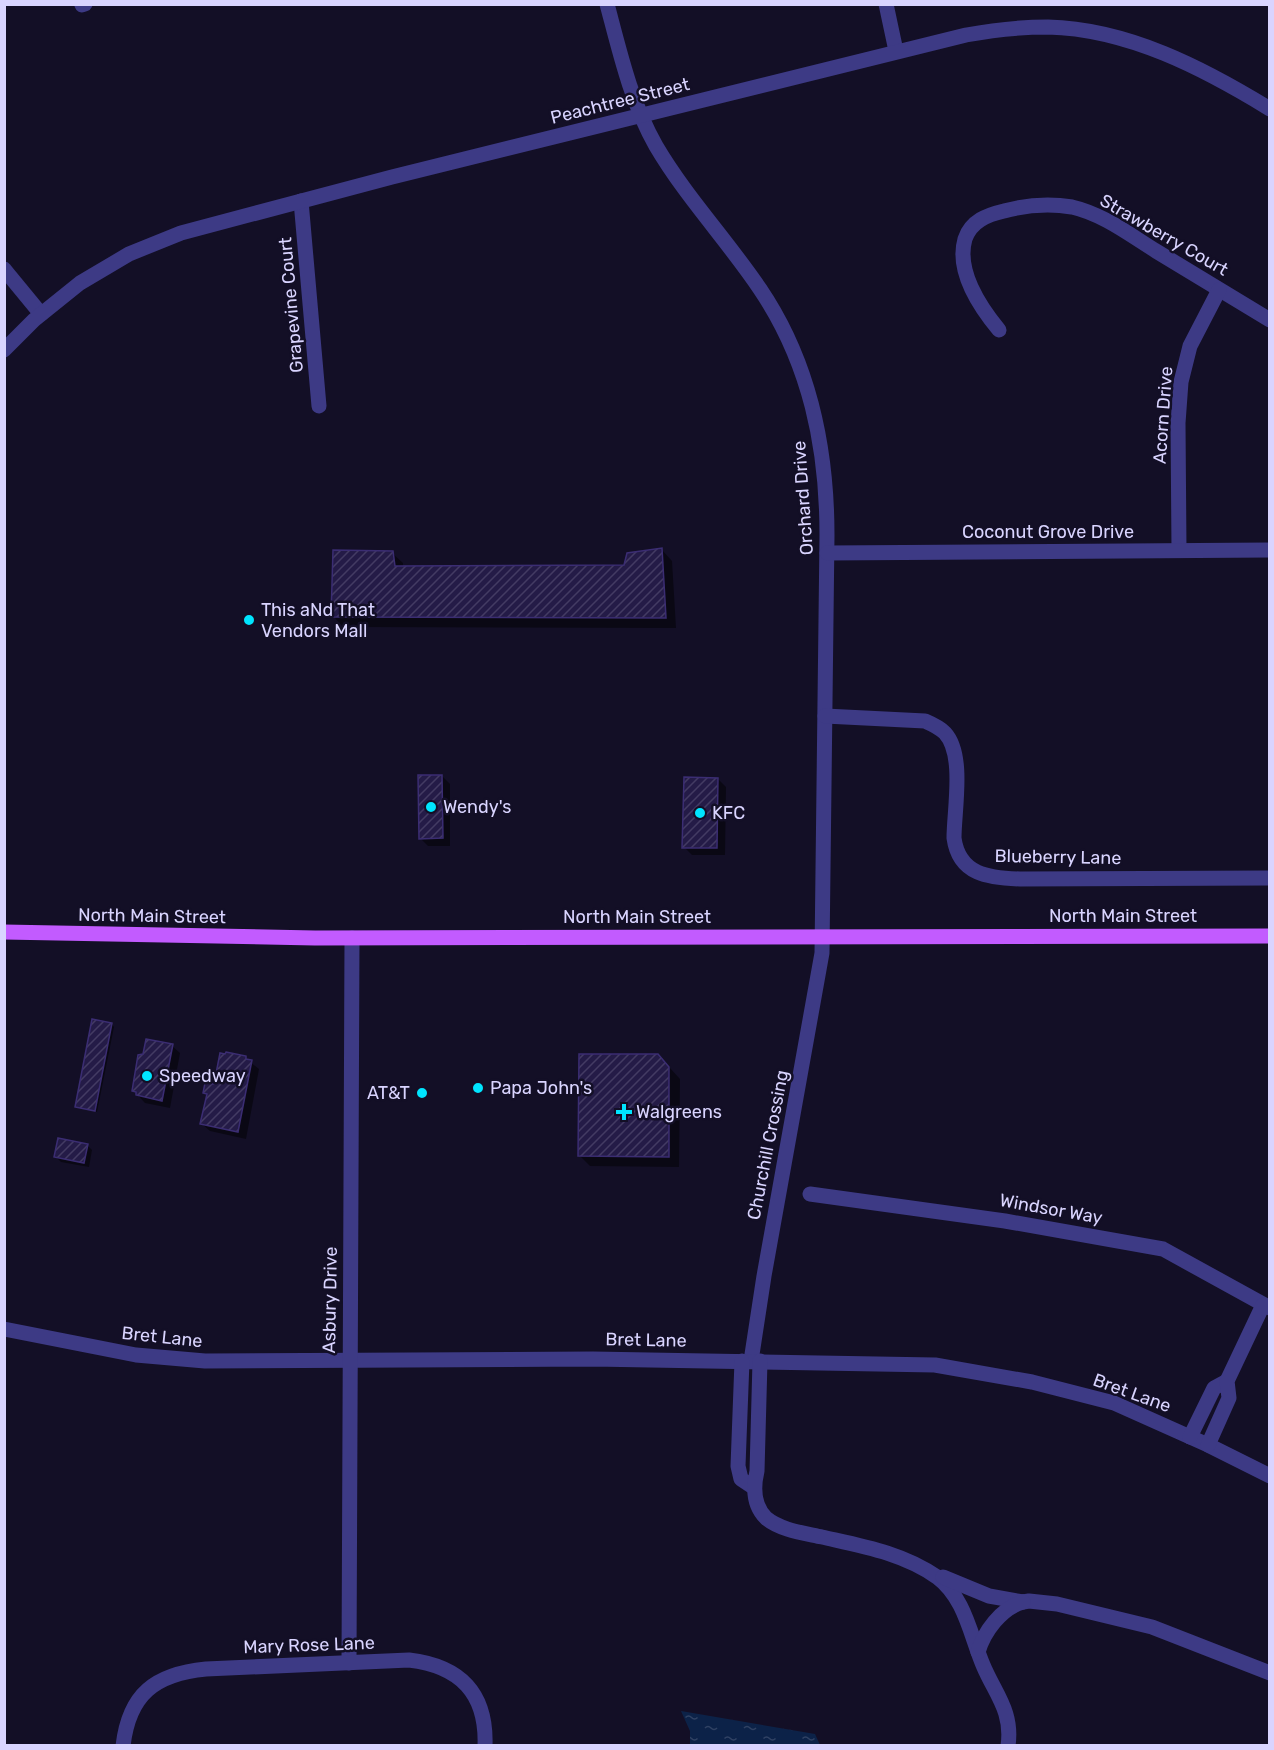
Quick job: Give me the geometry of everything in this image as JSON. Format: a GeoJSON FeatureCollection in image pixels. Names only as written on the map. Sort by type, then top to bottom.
{"type":"FeatureCollection","features":[{"type":"Feature","properties":{"kind":"main road","name":"North Main Street"},"geometry":{"type":"LineString","coordinates":[[4,932],[352,938],[1269,936]]}},
{"type":"Feature","properties":{"kind":"street","name":"Orchard Drive"},"geometry":{"type":"LineString","coordinates":[[607,4],[627,78],[641,116],[669,167],[760,289],[789,339],[809,392],[822,447],[827,502],[822,936]]}},
{"type":"Feature","properties":{"kind":"street"},"geometry":{"type":"LineString","coordinates":[[886,4],[896,51]]}},
{"type":"Feature","properties":{"kind":"street","name":"Peachtree Street"},"geometry":{"type":"LineString","coordinates":[[4,350],[41,314],[80,283],[104,268],[154,242],[209,224],[896,51],[994,30],[1050,27],[1105,35],[1158,51],[1210,75],[1269,109]]}},
{"type":"Feature","properties":{"kind":"street","name":"Grapevine Court"},"geometry":{"type":"LineString","coordinates":[[301,201],[319,406]]}},
{"type":"Feature","properties":{"kind":"street","name":"Strawberry Court"},"geometry":{"type":"LineString","coordinates":[[999,330],[987,315],[971,286],[964,266],[964,244],[973,225],[983,218],[1027,206],[1058,205],[1090,213],[1269,320]]}},
{"type":"Feature","properties":{"kind":"street"},"geometry":{"type":"LineString","coordinates":[[4,269],[41,314]]}},
{"type":"Feature","properties":{"kind":"street","name":"Acorn Drive"},"geometry":{"type":"LineString","coordinates":[[1179,550],[1178,433],[1181,382],[1190,346],[1219,290]]}},
{"type":"Feature","properties":{"kind":"street","name":"Coconut Grove Drive"},"geometry":{"type":"LineString","coordinates":[[827,553],[1269,550]]}},
{"type":"Feature","properties":{"kind":"street","name":"Blueberry Lane"},"geometry":{"type":"LineString","coordinates":[[825,717],[912,719],[925,721],[945,733],[951,743],[956,766],[954,832],[956,849],[960,859],[978,873],[1004,879],[1269,878]]}},
{"type":"Feature","properties":{"kind":"street","name":"Churchill Crossing"},"geometry":{"type":"LineString","coordinates":[[822,936],[822,953],[814,1002],[760,1296],[738,1466],[741,1479],[753,1487],[755,1499],[764,1515],[784,1527],[885,1552],[924,1569]]}},
{"type":"Feature","properties":{"kind":"street","name":"Asbury Drive"},"geometry":{"type":"LineString","coordinates":[[349,1663],[352,938]]}},
{"type":"Feature","properties":{"kind":"street","name":"Windsor Way"},"geometry":{"type":"LineString","coordinates":[[810,1194],[1005,1221],[1163,1249],[1266,1307]]}},
{"type":"Feature","properties":{"kind":"street"},"geometry":{"type":"LineString","coordinates":[[1190,1437],[1214,1389],[1227,1382],[1266,1307]]}},
{"type":"Feature","properties":{"kind":"street","name":"Bret Lane"},"geometry":{"type":"LineString","coordinates":[[4,1329],[102,1350],[158,1358],[228,1361],[593,1359],[935,1365],[1022,1380],[1114,1403],[1208,1445],[1269,1476]]}},
{"type":"Feature","properties":{"kind":"street"},"geometry":{"type":"LineString","coordinates":[[1208,1445],[1229,1398],[1227,1382]]}},
{"type":"Feature","properties":{"kind":"street"},"geometry":{"type":"LineString","coordinates":[[924,1569],[989,1596],[1023,1602]]}},
{"type":"Feature","properties":{"kind":"street"},"geometry":{"type":"LineString","coordinates":[[924,1569],[939,1579],[961,1605],[986,1671],[999,1693],[1007,1714],[1008,1746]]}},
{"type":"Feature","properties":{"kind":"street"},"geometry":{"type":"LineString","coordinates":[[978,1652],[984,1636],[1000,1616],[1007,1609],[1029,1601],[1057,1604],[1132,1621],[1182,1637],[1269,1673]]}},
{"type":"Feature","properties":{"kind":"street","name":"Mary Rose Lane"},"geometry":{"type":"LineString","coordinates":[[123,1746],[128,1720],[141,1696],[151,1686],[175,1673],[206,1669],[409,1660],[437,1665],[451,1671],[468,1687],[480,1706],[484,1719],[485,1746]]}},
{"type":"Feature","properties":{"kind":"water"},"geometry":{"type":"Polygon","coordinates":[[[681,1711],[815,1734],[820,1745],[690,1745],[690,1731],[681,1711]]]}},
{"type":"Feature","properties":{"kind":"building"},"geometry":{"type":"Polygon","coordinates":[[[662,548],[666,618],[331,617],[333,550],[393,551],[395,566],[624,565],[627,553],[662,548]]]}},
{"type":"Feature","properties":{"kind":"building","name":"Wendy's"},"geometry":{"type":"Polygon","coordinates":[[[418,775],[442,775],[443,838],[419,839],[418,775]]]}},
{"type":"Feature","properties":{"kind":"building","name":"KFC"},"geometry":{"type":"Polygon","coordinates":[[[684,777],[718,778],[717,848],[682,848],[684,777]]]}},
{"type":"Feature","properties":{"kind":"building"},"geometry":{"type":"Polygon","coordinates":[[[92,1019],[112,1023],[95,1111],[75,1107],[92,1019]]]}},
{"type":"Feature","properties":{"kind":"building"},"geometry":{"type":"Polygon","coordinates":[[[146,1039],[173,1044],[162,1101],[136,1095],[136,1092],[132,1091],[138,1055],[143,1054],[146,1039]]]}},
{"type":"Feature","properties":{"kind":"building"},"geometry":{"type":"Polygon","coordinates":[[[226,1052],[246,1056],[246,1059],[252,1060],[238,1132],[200,1124],[207,1094],[203,1093],[205,1083],[214,1084],[220,1053],[225,1054],[226,1052]]]}},
{"type":"Feature","properties":{"kind":"building","name":"Walgreens"},"geometry":{"type":"Polygon","coordinates":[[[579,1054],[658,1054],[669,1067],[669,1157],[578,1156],[579,1054]]]}},
{"type":"Feature","properties":{"kind":"building"},"geometry":{"type":"Polygon","coordinates":[[[58,1138],[88,1144],[84,1163],[54,1157],[58,1138]]]}},
{"type":"Feature","properties":{"kind":"place","name":"This aNd That Vendors Mall"},"geometry":{"type":"Point","coordinates":[249,620]}},
{"type":"Feature","properties":{"kind":"place","name":"Wendy's"},"geometry":{"type":"Point","coordinates":[431,807]}},
{"type":"Feature","properties":{"kind":"place","name":"KFC"},"geometry":{"type":"Point","coordinates":[700,813]}},
{"type":"Feature","properties":{"kind":"place","name":"Speedway"},"geometry":{"type":"Point","coordinates":[147,1076]}},
{"type":"Feature","properties":{"kind":"place","name":"Papa John's"},"geometry":{"type":"Point","coordinates":[478,1088]}},
{"type":"Feature","properties":{"kind":"place","name":"AT&T"},"geometry":{"type":"Point","coordinates":[422,1093]}},
{"type":"Feature","properties":{"kind":"place","name":"Walgreens"},"geometry":{"type":"Point","coordinates":[624,1112]}}]}
